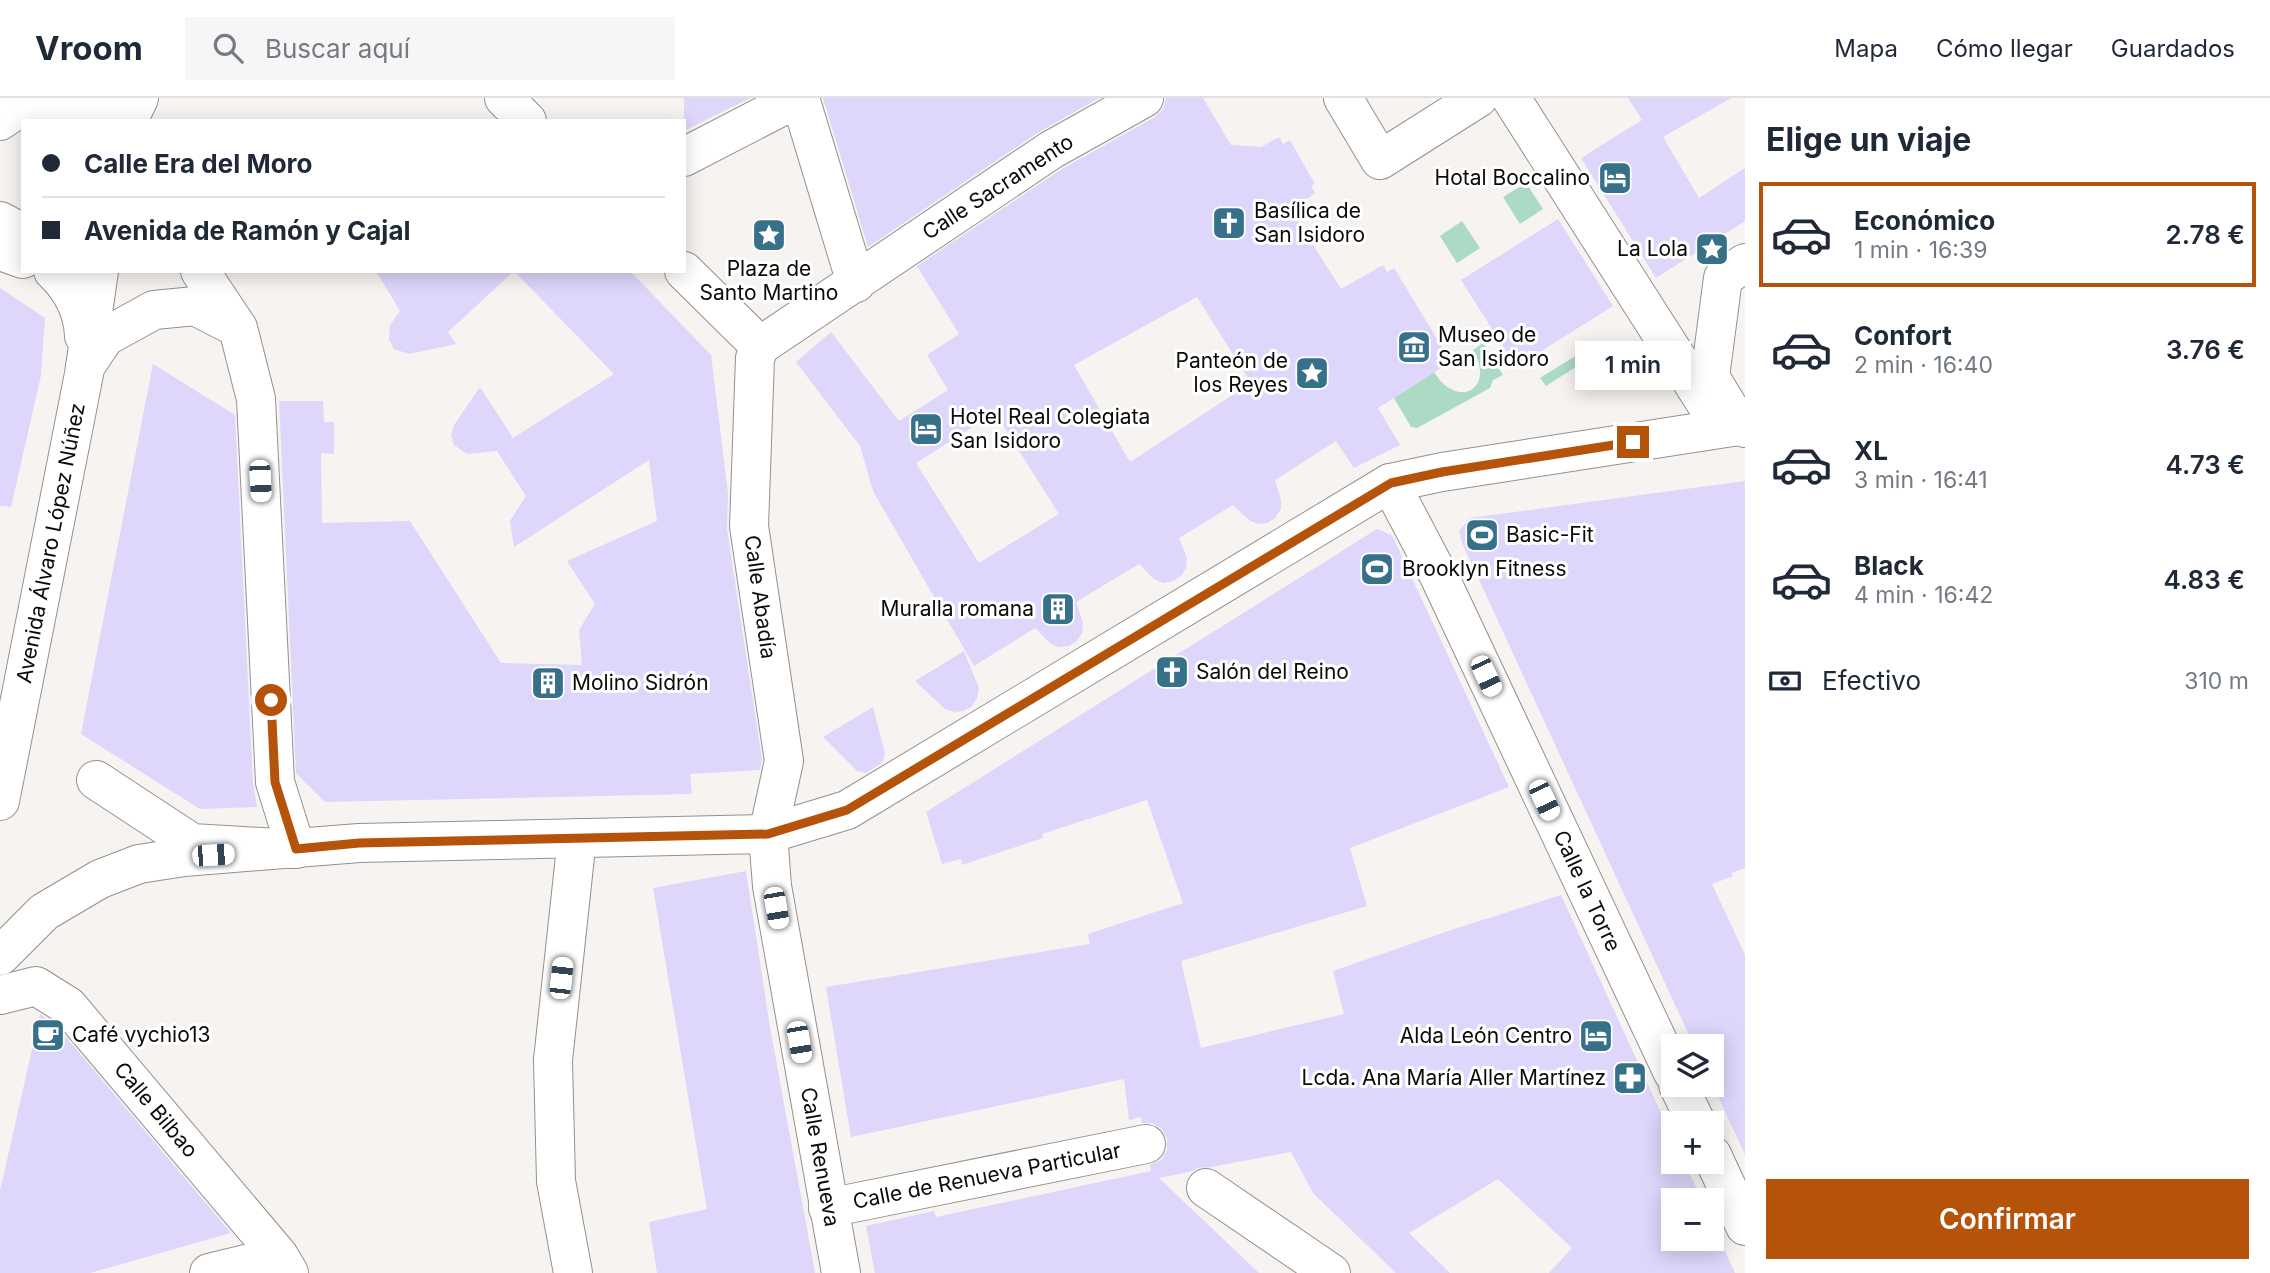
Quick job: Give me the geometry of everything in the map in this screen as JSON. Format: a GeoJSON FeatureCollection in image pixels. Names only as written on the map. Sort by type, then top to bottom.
{"type":"FeatureCollection","features":[{"type":"Feature","properties":{"kind":"street"},"geometry":{"type":"LineString","coordinates":[[90,98],[102,105],[113,119]]}},
{"type":"Feature","properties":{"kind":"street"},"geometry":{"type":"LineString","coordinates":[[129,119],[139,98]]}},
{"type":"Feature","properties":{"kind":"street"},"geometry":{"type":"LineString","coordinates":[[504,98],[525,119]]}},
{"type":"Feature","properties":{"kind":"street"},"geometry":{"type":"LineString","coordinates":[[686,156],[799,98],[856,283]]}},
{"type":"Feature","properties":{"kind":"street","name":"Calle Sacramento"},"geometry":{"type":"LineString","coordinates":[[757,352],[893,255],[1051,150],[1144,98]]}},
{"type":"Feature","properties":{"kind":"street"},"geometry":{"type":"LineString","coordinates":[[1343,98],[1380,160],[1478,98]]}},
{"type":"Feature","properties":{"kind":"street"},"geometry":{"type":"LineString","coordinates":[[1511,98],[1705,402],[1742,425]]}},
{"type":"Feature","properties":{"kind":"street"},"geometry":{"type":"LineString","coordinates":[[0,121],[9,113],[47,105],[66,110],[80,119]]}},
{"type":"Feature","properties":{"kind":"street"},"geometry":{"type":"LineString","coordinates":[[0,220],[21,232]]}},
{"type":"Feature","properties":{"kind":"street"},"geometry":{"type":"LineString","coordinates":[[0,251],[21,258]]}},
{"type":"Feature","properties":{"kind":"street"},"geometry":{"type":"LineString","coordinates":[[1742,425],[1710,377],[1723,278],[1745,263]]}},
{"type":"Feature","properties":{"kind":"street","name":"Avenida Álvaro López Núñez"},"geometry":{"type":"LineString","coordinates":[[54,273],[65,283],[77,303],[83,321],[85,367]]}},
{"type":"Feature","properties":{"kind":"street","name":"Avenida Álvaro López Núñez"},"geometry":{"type":"LineString","coordinates":[[0,802],[85,367],[99,273]]}},
{"type":"Feature","properties":{"kind":"street"},"geometry":{"type":"LineString","coordinates":[[202,273],[238,328],[256,399],[275,782],[296,849]]}},
{"type":"Feature","properties":{"kind":"street"},"geometry":{"type":"LineString","coordinates":[[686,273],[757,352]]}},
{"type":"Feature","properties":{"kind":"street"},"geometry":{"type":"LineString","coordinates":[[85,367],[105,337],[154,310],[195,306],[238,328]]}},
{"type":"Feature","properties":{"kind":"street","name":"Calle Abadía"},"geometry":{"type":"LineString","coordinates":[[757,352],[749,526],[784,761],[768,834]]}},
{"type":"Feature","properties":{"kind":"street"},"geometry":{"type":"LineString","coordinates":[[0,956],[44,912],[100,879],[139,864],[184,857],[359,843],[768,834],[847,810],[1391,483],[1442,472],[1742,425]]}},
{"type":"Feature","properties":{"kind":"street","name":"Calle la Torre"},"geometry":{"type":"LineString","coordinates":[[1391,483],[1445,588],[1661,1047]]}},
{"type":"Feature","properties":{"kind":"street"},"geometry":{"type":"LineString","coordinates":[[96,780],[192,843],[296,849]]}},
{"type":"Feature","properties":{"kind":"street","name":"Calle Renueva"},"geometry":{"type":"LineString","coordinates":[[768,834],[772,886],[841,1273]]}},
{"type":"Feature","properties":{"kind":"street"},"geometry":{"type":"LineString","coordinates":[[573,1273],[556,1181],[553,1060],[577,838]]}},
{"type":"Feature","properties":{"kind":"street","name":"Calle Bilbao"},"geometry":{"type":"LineString","coordinates":[[0,995],[36,986],[68,1006],[284,1264]]}},
{"type":"Feature","properties":{"kind":"street","name":"Calle de Renueva Particular"},"geometry":{"type":"LineString","coordinates":[[828,1208],[1146,1144]]}},
{"type":"Feature","properties":{"kind":"street"},"geometry":{"type":"LineString","coordinates":[[1721,1174],[1745,1226]]}},
{"type":"Feature","properties":{"kind":"street"},"geometry":{"type":"LineString","coordinates":[[1206,1188],[1331,1273]]}},
{"type":"Feature","properties":{"kind":"street"},"geometry":{"type":"LineString","coordinates":[[208,1273],[284,1264]]}},
{"type":"Feature","properties":{"kind":"green space"},"geometry":{"type":"Polygon","coordinates":[[[1526,183],[1543,209],[1520,224],[1503,197],[1526,183]]]}},
{"type":"Feature","properties":{"kind":"green space"},"geometry":{"type":"Polygon","coordinates":[[[1462,221],[1480,248],[1457,263],[1440,236],[1462,221]]]}},
{"type":"Feature","properties":{"kind":"green space"},"geometry":{"type":"Polygon","coordinates":[[[1483,343],[1503,375],[1493,380],[1490,388],[1417,428],[1411,427],[1394,398],[1434,372],[1453,390],[1471,390],[1480,375],[1479,363],[1473,350],[1483,343]]]}},
{"type":"Feature","properties":{"kind":"green space"},"geometry":{"type":"Polygon","coordinates":[[[1595,344],[1599,352],[1546,386],[1540,378],[1595,344]]]}},
{"type":"Feature","properties":{"kind":"building"},"geometry":{"type":"Polygon","coordinates":[[[684,98],[750,98],[686,130],[684,98]]]}},
{"type":"Feature","properties":{"kind":"building"},"geometry":{"type":"Polygon","coordinates":[[[823,98],[1099,98],[1039,132],[868,247],[823,98]]]}},
{"type":"Feature","properties":{"kind":"building"},"geometry":{"type":"Polygon","coordinates":[[[1166,98],[1203,98],[1231,145],[1261,147],[1279,137],[1283,144],[1290,140],[1315,184],[1311,186],[1315,193],[1291,210],[1341,289],[1383,265],[1387,272],[1394,268],[1451,362],[1378,408],[1400,445],[1354,468],[1336,441],[1275,480],[1281,509],[1275,518],[1267,523],[1257,524],[1249,520],[1233,505],[1179,538],[1187,558],[1186,568],[1181,576],[1173,581],[1163,583],[1154,579],[1139,564],[1076,602],[1083,623],[1082,633],[1077,641],[1069,646],[1051,644],[1035,628],[974,666],[873,491],[860,446],[796,362],[831,332],[899,421],[948,390],[927,355],[959,334],[917,266],[1062,169],[1155,117],[1163,109],[1166,98]],[[1197,297],[1074,365],[1130,462],[1251,383],[1197,297]],[[995,413],[916,463],[979,563],[1059,514],[995,413]]]}},
{"type":"Feature","properties":{"kind":"building"},"geometry":{"type":"Polygon","coordinates":[[[1628,98],[1731,98],[1663,137],[1699,198],[1745,168],[1745,221],[1656,278],[1581,158],[1642,120],[1628,98]]]}},
{"type":"Feature","properties":{"kind":"building"},"geometry":{"type":"Polygon","coordinates":[[[1558,219],[1613,306],[1516,367],[1461,280],[1558,219]]]}},
{"type":"Feature","properties":{"kind":"building"},"geometry":{"type":"Polygon","coordinates":[[[377,273],[512,273],[448,332],[456,344],[409,354],[394,349],[389,340],[390,325],[400,311],[377,273]]]}},
{"type":"Feature","properties":{"kind":"building"},"geometry":{"type":"Polygon","coordinates":[[[516,273],[632,273],[711,355],[728,494],[727,529],[762,760],[760,770],[690,774],[692,794],[325,802],[296,773],[279,401],[323,401],[324,422],[334,422],[334,454],[321,453],[322,523],[410,521],[501,663],[582,665],[579,630],[595,604],[567,561],[657,521],[649,460],[514,547],[510,521],[526,496],[497,451],[467,454],[454,445],[451,435],[454,425],[480,387],[513,438],[614,374],[516,273]]]}},
{"type":"Feature","properties":{"kind":"building"},"geometry":{"type":"Polygon","coordinates":[[[0,288],[45,318],[41,375],[11,507],[0,506],[0,288]]]}},
{"type":"Feature","properties":{"kind":"building"},"geometry":{"type":"Polygon","coordinates":[[[153,364],[235,415],[253,783],[257,807],[200,809],[81,734],[153,364]]]}},
{"type":"Feature","properties":{"kind":"building"},"geometry":{"type":"Polygon","coordinates":[[[1745,481],[1745,868],[1712,884],[1745,955],[1745,1155],[1718,1097],[1724,1097],[1724,1034],[1688,1034],[1462,543],[1459,531],[1470,518],[1745,481]]]}},
{"type":"Feature","properties":{"kind":"building"},"geometry":{"type":"Polygon","coordinates":[[[1377,529],[1392,535],[1509,787],[1350,848],[1367,906],[1181,961],[1201,1048],[1344,1014],[1333,971],[1561,895],[1661,1113],[1661,1174],[1690,1174],[1696,1188],[1661,1188],[1661,1251],[1724,1251],[1724,1249],[1735,1273],[1549,1273],[1572,1248],[1498,1179],[1409,1233],[1450,1273],[1396,1273],[1313,1193],[1291,1152],[1197,1168],[1159,1178],[1259,1273],[875,1273],[866,1226],[934,1211],[936,1217],[1151,1171],[1150,1165],[1161,1160],[1167,1150],[1167,1139],[1162,1129],[1152,1123],[1142,1123],[1141,1117],[1129,1120],[1124,1079],[851,1137],[826,987],[1090,944],[1088,934],[1183,903],[1147,800],[1042,834],[1043,838],[962,865],[961,859],[942,864],[926,812],[1377,529]]]}},
{"type":"Feature","properties":{"kind":"building"},"geometry":{"type":"Polygon","coordinates":[[[964,651],[979,688],[972,706],[964,711],[954,712],[945,709],[915,681],[964,651]]]}},
{"type":"Feature","properties":{"kind":"building"},"geometry":{"type":"Polygon","coordinates":[[[873,707],[885,753],[883,762],[866,773],[857,771],[823,737],[873,707]]]}},
{"type":"Feature","properties":{"kind":"building"},"geometry":{"type":"Polygon","coordinates":[[[746,871],[770,1027],[815,1273],[657,1273],[649,1222],[707,1209],[653,888],[746,871]]]}},
{"type":"Feature","properties":{"kind":"building"},"geometry":{"type":"Polygon","coordinates":[[[40,1014],[55,1024],[231,1233],[90,1273],[0,1273],[0,1191],[40,1014]]]}},
{"type":"Feature","properties":{"kind":"place","name":"Hotal Boccalino"},"geometry":{"type":"Point","coordinates":[1615,178]}},
{"type":"Feature","properties":{"kind":"place","name":"Basílica de San Isidoro"},"geometry":{"type":"Point","coordinates":[1229,223]}},
{"type":"Feature","properties":{"kind":"place","name":"Plaza de Santo Martino"},"geometry":{"type":"Point","coordinates":[769,235]}},
{"type":"Feature","properties":{"kind":"place","name":"La Lola"},"geometry":{"type":"Point","coordinates":[1712,249]}},
{"type":"Feature","properties":{"kind":"place","name":"Museo de San Isidoro"},"geometry":{"type":"Point","coordinates":[1414,347]}},
{"type":"Feature","properties":{"kind":"place","name":"Panteón de los Reyes"},"geometry":{"type":"Point","coordinates":[1312,373]}},
{"type":"Feature","properties":{"kind":"place","name":"Hotel Real Colegiata San Isidoro"},"geometry":{"type":"Point","coordinates":[926,429]}},
{"type":"Feature","properties":{"kind":"place","name":"Basic-Fit"},"geometry":{"type":"Point","coordinates":[1482,535]}},
{"type":"Feature","properties":{"kind":"place","name":"Brooklyn Fitness"},"geometry":{"type":"Point","coordinates":[1377,569]}},
{"type":"Feature","properties":{"kind":"place","name":"Muralla romana"},"geometry":{"type":"Point","coordinates":[1058,609]}},
{"type":"Feature","properties":{"kind":"place","name":"Salón del Reino"},"geometry":{"type":"Point","coordinates":[1172,672]}},
{"type":"Feature","properties":{"kind":"place","name":"Molino Sidrón"},"geometry":{"type":"Point","coordinates":[548,683]}},
{"type":"Feature","properties":{"kind":"place","name":"Café vychio13"},"geometry":{"type":"Point","coordinates":[48,1035]}},
{"type":"Feature","properties":{"kind":"place","name":"Alda León Centro"},"geometry":{"type":"Point","coordinates":[1596,1036]}},
{"type":"Feature","properties":{"kind":"place","name":"Lcda. Ana María Aller Martínez"},"geometry":{"type":"Point","coordinates":[1630,1078]}},
{"type":"Feature","properties":{"kind":"route"},"geometry":{"type":"LineString","coordinates":[[271,700],[275,782],[296,849],[359,843],[768,834],[847,810],[1391,483],[1442,472],[1633,442]]}}]}
